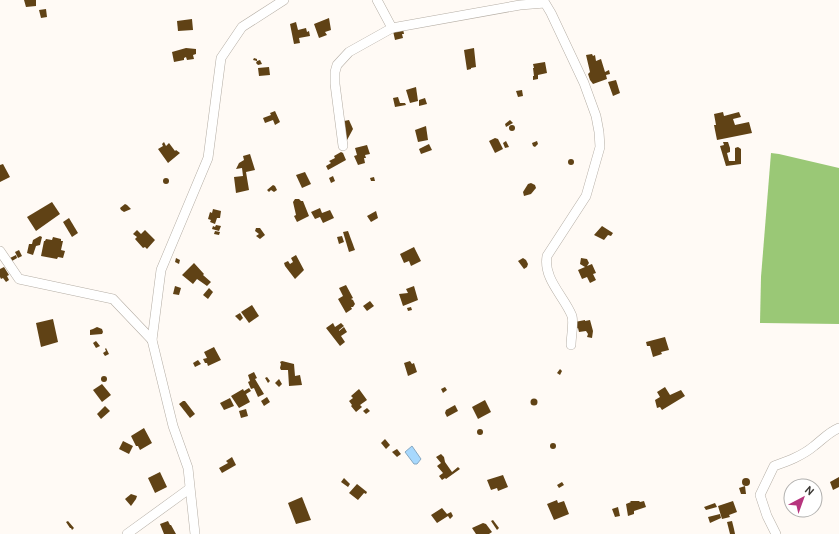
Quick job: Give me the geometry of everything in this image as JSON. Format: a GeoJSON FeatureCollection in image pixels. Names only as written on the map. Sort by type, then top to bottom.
{"type":"FeatureCollection","features":[{"type":"Feature","properties":{"kind":"street"},"geometry":{"type":"LineString","coordinates":[[195,534],[189,489],[188,468],[173,426],[152,340],[161,270],[208,158],[221,58],[242,27],[284,0]]}},
{"type":"Feature","properties":{"kind":"street"},"geometry":{"type":"LineString","coordinates":[[377,0],[392,28]]}},
{"type":"Feature","properties":{"kind":"street"},"geometry":{"type":"LineString","coordinates":[[343,146],[335,84],[335,72],[337,65],[348,52],[392,28],[520,5],[545,3],[584,83],[596,116],[599,132],[600,147],[586,196],[547,256],[546,264],[549,276],[572,318],[571,345]]}},
{"type":"Feature","properties":{"kind":"street"},"geometry":{"type":"LineString","coordinates":[[0,251],[19,280],[113,299],[152,340]]}},
{"type":"Feature","properties":{"kind":"street"},"geometry":{"type":"LineString","coordinates":[[776,534],[767,516],[760,495],[774,466],[794,459],[813,447],[833,430],[839,428]]}},
{"type":"Feature","properties":{"kind":"street"},"geometry":{"type":"LineString","coordinates":[[127,534],[189,489]]}},
{"type":"Feature","properties":{"kind":"green space"},"geometry":{"type":"Polygon","coordinates":[[[771,153],[839,168],[839,324],[760,323],[761,277],[771,153]]]}},
{"type":"Feature","properties":{"kind":"water"},"geometry":{"type":"Polygon","coordinates":[[[412,446],[421,459],[417,464],[414,464],[405,452],[412,446]]]}},
{"type":"Feature","properties":{"kind":"building"},"geometry":{"type":"Polygon","coordinates":[[[24,0],[36,0],[36,6],[26,7],[24,0]]]}},
{"type":"Feature","properties":{"kind":"building"},"geometry":{"type":"Polygon","coordinates":[[[46,9],[47,17],[41,18],[39,10],[46,9]]]}},
{"type":"Feature","properties":{"kind":"building"},"geometry":{"type":"Polygon","coordinates":[[[329,18],[331,30],[325,32],[327,35],[319,38],[314,24],[329,18]]]}},
{"type":"Feature","properties":{"kind":"building"},"geometry":{"type":"Polygon","coordinates":[[[192,19],[193,30],[178,31],[177,21],[192,19]]]}},
{"type":"Feature","properties":{"kind":"building"},"geometry":{"type":"Polygon","coordinates":[[[296,22],[298,30],[306,28],[307,32],[309,31],[310,36],[299,38],[300,43],[294,44],[290,24],[296,22]]]}},
{"type":"Feature","properties":{"kind":"building"},"geometry":{"type":"Polygon","coordinates":[[[403,29],[403,38],[395,40],[393,31],[403,29]]]}},
{"type":"Feature","properties":{"kind":"building"},"geometry":{"type":"Polygon","coordinates":[[[186,48],[196,49],[196,54],[193,55],[194,59],[187,60],[186,57],[184,60],[174,62],[172,52],[186,48]]]}},
{"type":"Feature","properties":{"kind":"building"},"geometry":{"type":"Polygon","coordinates":[[[474,48],[476,67],[467,70],[464,50],[474,48]]]}},
{"type":"Feature","properties":{"kind":"building"},"geometry":{"type":"Polygon","coordinates":[[[592,54],[593,56],[595,55],[596,61],[601,59],[605,72],[609,70],[610,74],[606,75],[607,79],[593,84],[588,74],[590,72],[586,55],[592,54]]]}},
{"type":"Feature","properties":{"kind":"building"},"geometry":{"type":"Polygon","coordinates":[[[260,60],[262,64],[258,65],[256,63],[260,60]]]}},
{"type":"Feature","properties":{"kind":"building"},"geometry":{"type":"Polygon","coordinates":[[[545,62],[547,73],[538,75],[538,79],[533,80],[533,64],[545,62]]]}},
{"type":"Feature","properties":{"kind":"building"},"geometry":{"type":"Polygon","coordinates":[[[269,67],[270,75],[259,76],[258,68],[269,67]]]}},
{"type":"Feature","properties":{"kind":"building"},"geometry":{"type":"Polygon","coordinates":[[[616,80],[620,93],[613,96],[608,82],[616,80]]]}},
{"type":"Feature","properties":{"kind":"building"},"geometry":{"type":"Polygon","coordinates":[[[416,87],[418,101],[410,103],[406,90],[416,87]]]}},
{"type":"Feature","properties":{"kind":"building"},"geometry":{"type":"Polygon","coordinates":[[[522,90],[523,96],[518,97],[516,91],[522,90]]]}},
{"type":"Feature","properties":{"kind":"building"},"geometry":{"type":"Polygon","coordinates":[[[398,97],[400,103],[405,103],[406,105],[395,107],[393,98],[398,97]]]}},
{"type":"Feature","properties":{"kind":"building"},"geometry":{"type":"Polygon","coordinates":[[[425,98],[427,104],[419,106],[419,100],[425,98]]]}},
{"type":"Feature","properties":{"kind":"building"},"geometry":{"type":"Polygon","coordinates":[[[275,111],[280,122],[275,125],[273,120],[265,123],[263,118],[271,115],[270,113],[275,111]]]}},
{"type":"Feature","properties":{"kind":"building"},"geometry":{"type":"Polygon","coordinates":[[[723,112],[724,116],[739,112],[741,117],[733,119],[735,125],[749,122],[752,133],[717,140],[714,125],[716,125],[714,114],[723,112]]]}},
{"type":"Feature","properties":{"kind":"building"},"geometry":{"type":"Polygon","coordinates":[[[349,120],[353,129],[346,142],[344,121],[349,120]]]}},
{"type":"Feature","properties":{"kind":"building"},"geometry":{"type":"Polygon","coordinates":[[[510,120],[513,123],[506,127],[505,124],[510,120]]]}},
{"type":"Feature","properties":{"kind":"building"},"geometry":{"type":"Polygon","coordinates":[[[512,125],[515,128],[512,131],[509,128],[512,125]]]}},
{"type":"Feature","properties":{"kind":"building"},"geometry":{"type":"Polygon","coordinates":[[[426,126],[428,140],[418,142],[415,130],[426,126]]]}},
{"type":"Feature","properties":{"kind":"building"},"geometry":{"type":"Polygon","coordinates":[[[495,138],[498,139],[503,149],[495,153],[489,141],[495,138]]]}},
{"type":"Feature","properties":{"kind":"building"},"geometry":{"type":"Polygon","coordinates":[[[506,141],[509,147],[505,148],[503,143],[506,141]]]}},
{"type":"Feature","properties":{"kind":"building"},"geometry":{"type":"Polygon","coordinates":[[[537,141],[538,144],[535,147],[533,146],[532,143],[537,141]]]}},
{"type":"Feature","properties":{"kind":"building"},"geometry":{"type":"Polygon","coordinates":[[[164,142],[166,146],[169,143],[175,151],[176,150],[180,153],[168,163],[158,149],[163,146],[162,144],[164,142]]]}},
{"type":"Feature","properties":{"kind":"building"},"geometry":{"type":"Polygon","coordinates":[[[723,142],[728,142],[730,148],[730,152],[727,153],[729,161],[735,161],[735,148],[738,147],[741,149],[741,164],[726,166],[720,146],[724,145],[723,142]]]}},
{"type":"Feature","properties":{"kind":"building"},"geometry":{"type":"Polygon","coordinates":[[[429,144],[432,150],[421,154],[419,149],[429,144]]]}},
{"type":"Feature","properties":{"kind":"building"},"geometry":{"type":"Polygon","coordinates":[[[367,145],[370,154],[365,155],[365,163],[358,165],[354,156],[357,155],[355,148],[367,145]]]}},
{"type":"Feature","properties":{"kind":"building"},"geometry":{"type":"Polygon","coordinates":[[[341,152],[346,160],[328,170],[326,166],[331,163],[329,161],[341,152]]]}},
{"type":"Feature","properties":{"kind":"building"},"geometry":{"type":"Polygon","coordinates":[[[250,154],[255,170],[246,172],[249,190],[236,193],[234,177],[243,176],[242,168],[236,169],[239,163],[244,160],[243,156],[250,154]]]}},
{"type":"Feature","properties":{"kind":"building"},"geometry":{"type":"Polygon","coordinates":[[[571,159],[574,162],[571,165],[568,162],[571,159]]]}},
{"type":"Feature","properties":{"kind":"building"},"geometry":{"type":"Polygon","coordinates":[[[3,164],[10,177],[0,182],[0,165],[3,164]]]}},
{"type":"Feature","properties":{"kind":"building"},"geometry":{"type":"Polygon","coordinates":[[[305,172],[311,184],[302,188],[296,175],[305,172]]]}},
{"type":"Feature","properties":{"kind":"building"},"geometry":{"type":"Polygon","coordinates":[[[333,176],[335,181],[331,183],[329,178],[333,176]]]}},
{"type":"Feature","properties":{"kind":"building"},"geometry":{"type":"Polygon","coordinates":[[[374,177],[375,181],[371,181],[370,178],[374,177]]]}},
{"type":"Feature","properties":{"kind":"building"},"geometry":{"type":"Polygon","coordinates":[[[166,178],[169,181],[166,184],[163,181],[166,178]]]}},
{"type":"Feature","properties":{"kind":"building"},"geometry":{"type":"Polygon","coordinates":[[[531,183],[535,185],[536,188],[531,194],[524,196],[523,192],[528,184],[531,183]]]}},
{"type":"Feature","properties":{"kind":"building"},"geometry":{"type":"Polygon","coordinates":[[[273,185],[277,190],[274,192],[271,190],[269,192],[267,190],[273,185]]]}},
{"type":"Feature","properties":{"kind":"building"},"geometry":{"type":"Polygon","coordinates":[[[295,199],[303,201],[309,216],[297,222],[294,216],[296,215],[293,202],[295,199]]]}},
{"type":"Feature","properties":{"kind":"building"},"geometry":{"type":"Polygon","coordinates":[[[52,202],[60,214],[36,231],[27,217],[52,202]]]}},
{"type":"Feature","properties":{"kind":"building"},"geometry":{"type":"Polygon","coordinates":[[[125,204],[131,209],[124,212],[120,208],[125,204]]]}},
{"type":"Feature","properties":{"kind":"building"},"geometry":{"type":"Polygon","coordinates":[[[320,208],[322,213],[330,210],[334,218],[323,223],[320,217],[315,219],[311,212],[320,208]]]}},
{"type":"Feature","properties":{"kind":"building"},"geometry":{"type":"Polygon","coordinates":[[[213,209],[221,211],[220,218],[217,218],[215,224],[210,222],[211,220],[208,219],[210,212],[212,213],[213,209]]]}},
{"type":"Feature","properties":{"kind":"building"},"geometry":{"type":"Polygon","coordinates":[[[376,211],[378,218],[371,222],[367,216],[376,211]]]}},
{"type":"Feature","properties":{"kind":"building"},"geometry":{"type":"Polygon","coordinates":[[[69,218],[78,233],[72,237],[63,222],[69,218]]]}},
{"type":"Feature","properties":{"kind":"building"},"geometry":{"type":"Polygon","coordinates":[[[216,225],[221,226],[219,231],[212,229],[213,226],[215,227],[216,225]]]}},
{"type":"Feature","properties":{"kind":"building"},"geometry":{"type":"Polygon","coordinates":[[[602,226],[613,233],[611,236],[608,235],[604,240],[594,235],[602,226]]]}},
{"type":"Feature","properties":{"kind":"building"},"geometry":{"type":"Polygon","coordinates":[[[256,228],[260,228],[265,235],[260,239],[256,236],[259,234],[255,231],[256,228]]]}},
{"type":"Feature","properties":{"kind":"building"},"geometry":{"type":"Polygon","coordinates":[[[137,230],[141,234],[145,230],[155,240],[147,249],[145,247],[143,248],[135,239],[137,237],[133,234],[137,230]]]}},
{"type":"Feature","properties":{"kind":"building"},"geometry":{"type":"Polygon","coordinates":[[[215,231],[220,232],[219,235],[214,234],[215,231]]]}},
{"type":"Feature","properties":{"kind":"building"},"geometry":{"type":"Polygon","coordinates":[[[348,231],[355,250],[349,252],[343,232],[348,231]]]}},
{"type":"Feature","properties":{"kind":"building"},"geometry":{"type":"Polygon","coordinates":[[[40,236],[42,237],[40,245],[36,246],[33,255],[27,253],[29,244],[32,244],[33,240],[40,236]]]}},
{"type":"Feature","properties":{"kind":"building"},"geometry":{"type":"Polygon","coordinates":[[[342,236],[344,242],[339,244],[337,237],[342,236]]]}},
{"type":"Feature","properties":{"kind":"building"},"geometry":{"type":"Polygon","coordinates":[[[53,237],[63,241],[61,250],[65,251],[63,258],[58,257],[57,259],[41,256],[44,241],[46,239],[52,240],[53,237]]]}},
{"type":"Feature","properties":{"kind":"building"},"geometry":{"type":"Polygon","coordinates":[[[414,247],[421,261],[411,266],[409,261],[404,263],[400,254],[414,247]]]}},
{"type":"Feature","properties":{"kind":"building"},"geometry":{"type":"Polygon","coordinates":[[[19,250],[22,256],[18,258],[15,252],[19,250]]]}},
{"type":"Feature","properties":{"kind":"building"},"geometry":{"type":"Polygon","coordinates":[[[16,255],[17,258],[12,261],[10,258],[16,255]]]}},
{"type":"Feature","properties":{"kind":"building"},"geometry":{"type":"Polygon","coordinates":[[[296,255],[304,270],[295,279],[284,263],[288,261],[290,264],[293,262],[291,258],[296,255]]]}},
{"type":"Feature","properties":{"kind":"building"},"geometry":{"type":"Polygon","coordinates":[[[176,258],[180,260],[179,264],[175,262],[176,258]]]}},
{"type":"Feature","properties":{"kind":"building"},"geometry":{"type":"Polygon","coordinates":[[[523,258],[528,264],[524,269],[518,261],[523,258]]]}},
{"type":"Feature","properties":{"kind":"building"},"geometry":{"type":"Polygon","coordinates":[[[581,258],[587,259],[589,263],[587,266],[592,264],[596,273],[593,274],[596,280],[590,283],[587,277],[582,279],[578,270],[585,267],[580,264],[581,258]]]}},
{"type":"Feature","properties":{"kind":"building"},"geometry":{"type":"Polygon","coordinates":[[[194,263],[204,274],[203,275],[211,282],[207,286],[197,279],[193,284],[182,275],[194,263]]]}},
{"type":"Feature","properties":{"kind":"building"},"geometry":{"type":"Polygon","coordinates":[[[4,267],[9,275],[7,276],[9,280],[6,282],[0,277],[0,269],[4,267]]]}},
{"type":"Feature","properties":{"kind":"building"},"geometry":{"type":"Polygon","coordinates":[[[346,285],[353,298],[351,299],[355,304],[351,307],[352,309],[346,313],[338,299],[343,296],[339,288],[346,285]]]}},
{"type":"Feature","properties":{"kind":"building"},"geometry":{"type":"Polygon","coordinates":[[[175,286],[181,288],[179,295],[173,294],[175,286]]]}},
{"type":"Feature","properties":{"kind":"building"},"geometry":{"type":"Polygon","coordinates":[[[414,286],[418,300],[403,306],[399,294],[408,293],[406,289],[414,286]]]}},
{"type":"Feature","properties":{"kind":"building"},"geometry":{"type":"Polygon","coordinates":[[[209,288],[213,292],[208,299],[203,295],[209,288]]]}},
{"type":"Feature","properties":{"kind":"building"},"geometry":{"type":"Polygon","coordinates":[[[370,301],[374,306],[367,311],[363,306],[370,301]]]}},
{"type":"Feature","properties":{"kind":"building"},"geometry":{"type":"Polygon","coordinates":[[[252,305],[259,316],[249,323],[241,312],[252,305]]]}},
{"type":"Feature","properties":{"kind":"building"},"geometry":{"type":"Polygon","coordinates":[[[411,307],[412,310],[408,311],[407,308],[411,307]]]}},
{"type":"Feature","properties":{"kind":"building"},"geometry":{"type":"Polygon","coordinates":[[[240,313],[243,318],[240,321],[235,316],[240,313]]]}},
{"type":"Feature","properties":{"kind":"building"},"geometry":{"type":"Polygon","coordinates":[[[53,319],[58,342],[41,347],[36,323],[53,319]]]}},
{"type":"Feature","properties":{"kind":"building"},"geometry":{"type":"Polygon","coordinates":[[[590,320],[593,331],[592,338],[587,337],[588,334],[586,331],[579,332],[578,328],[576,329],[575,322],[590,320]]]}},
{"type":"Feature","properties":{"kind":"building"},"geometry":{"type":"Polygon","coordinates":[[[333,323],[335,327],[341,323],[344,326],[339,331],[344,327],[347,332],[341,336],[345,342],[340,346],[326,328],[333,323]]]}},
{"type":"Feature","properties":{"kind":"building"},"geometry":{"type":"Polygon","coordinates":[[[97,327],[102,329],[102,334],[90,335],[90,330],[97,327]]]}},
{"type":"Feature","properties":{"kind":"building"},"geometry":{"type":"Polygon","coordinates":[[[665,337],[669,350],[661,352],[662,354],[653,357],[650,346],[647,346],[646,342],[665,337]]]}},
{"type":"Feature","properties":{"kind":"building"},"geometry":{"type":"Polygon","coordinates":[[[96,341],[100,346],[96,348],[93,343],[96,341]]]}},
{"type":"Feature","properties":{"kind":"building"},"geometry":{"type":"Polygon","coordinates":[[[214,347],[221,360],[208,366],[203,359],[207,358],[204,352],[214,347]]]}},
{"type":"Feature","properties":{"kind":"building"},"geometry":{"type":"Polygon","coordinates":[[[106,348],[109,354],[105,356],[103,353],[106,351],[106,348]]]}},
{"type":"Feature","properties":{"kind":"building"},"geometry":{"type":"Polygon","coordinates":[[[198,360],[201,364],[195,367],[193,363],[198,360]]]}},
{"type":"Feature","properties":{"kind":"building"},"geometry":{"type":"Polygon","coordinates":[[[282,361],[294,364],[295,376],[300,375],[302,385],[289,386],[288,370],[281,370],[280,368],[280,362],[282,361]]]}},
{"type":"Feature","properties":{"kind":"building"},"geometry":{"type":"Polygon","coordinates":[[[410,361],[412,364],[414,363],[417,372],[408,376],[404,363],[410,361]]]}},
{"type":"Feature","properties":{"kind":"building"},"geometry":{"type":"Polygon","coordinates":[[[560,369],[562,371],[560,375],[557,373],[560,369]]]}},
{"type":"Feature","properties":{"kind":"building"},"geometry":{"type":"Polygon","coordinates":[[[254,372],[257,378],[255,379],[264,394],[258,397],[254,388],[251,389],[248,382],[250,381],[248,375],[254,372]]]}},
{"type":"Feature","properties":{"kind":"building"},"geometry":{"type":"Polygon","coordinates":[[[104,376],[107,379],[104,382],[101,379],[104,376]]]}},
{"type":"Feature","properties":{"kind":"building"},"geometry":{"type":"Polygon","coordinates":[[[267,377],[270,381],[268,383],[265,378],[267,377]]]}},
{"type":"Feature","properties":{"kind":"building"},"geometry":{"type":"Polygon","coordinates":[[[279,379],[282,384],[279,387],[275,383],[279,379]]]}},
{"type":"Feature","properties":{"kind":"building"},"geometry":{"type":"Polygon","coordinates":[[[102,384],[111,395],[102,402],[93,390],[102,384]]]}},
{"type":"Feature","properties":{"kind":"building"},"geometry":{"type":"Polygon","coordinates":[[[445,387],[447,390],[443,393],[441,389],[445,387]]]}},
{"type":"Feature","properties":{"kind":"building"},"geometry":{"type":"Polygon","coordinates":[[[665,387],[670,395],[681,390],[685,396],[662,410],[660,407],[657,408],[655,400],[660,397],[657,392],[665,387]]]}},
{"type":"Feature","properties":{"kind":"building"},"geometry":{"type":"Polygon","coordinates":[[[249,388],[251,391],[246,394],[250,402],[239,408],[231,396],[243,389],[244,391],[249,388]]]}},
{"type":"Feature","properties":{"kind":"building"},"geometry":{"type":"Polygon","coordinates":[[[359,389],[367,400],[360,405],[362,407],[356,412],[349,401],[353,398],[351,396],[359,389]]]}},
{"type":"Feature","properties":{"kind":"building"},"geometry":{"type":"Polygon","coordinates":[[[267,397],[270,402],[264,406],[261,401],[267,397]]]}},
{"type":"Feature","properties":{"kind":"building"},"geometry":{"type":"Polygon","coordinates":[[[230,398],[234,406],[224,410],[220,403],[230,398]]]}},
{"type":"Feature","properties":{"kind":"building"},"geometry":{"type":"Polygon","coordinates":[[[534,399],[537,402],[534,405],[531,402],[534,399]]]}},
{"type":"Feature","properties":{"kind":"building"},"geometry":{"type":"Polygon","coordinates":[[[485,400],[491,412],[478,419],[472,407],[485,400]]]}},
{"type":"Feature","properties":{"kind":"building"},"geometry":{"type":"Polygon","coordinates":[[[185,401],[195,414],[190,418],[179,404],[185,401]]]}},
{"type":"Feature","properties":{"kind":"building"},"geometry":{"type":"Polygon","coordinates":[[[455,405],[458,411],[447,417],[445,413],[446,410],[455,405]]]}},
{"type":"Feature","properties":{"kind":"building"},"geometry":{"type":"Polygon","coordinates":[[[105,406],[110,411],[101,419],[97,414],[105,406]]]}},
{"type":"Feature","properties":{"kind":"building"},"geometry":{"type":"Polygon","coordinates":[[[367,408],[370,411],[366,414],[363,411],[367,408]]]}},
{"type":"Feature","properties":{"kind":"building"},"geometry":{"type":"Polygon","coordinates":[[[246,409],[248,416],[241,418],[239,411],[246,409]]]}},
{"type":"Feature","properties":{"kind":"building"},"geometry":{"type":"Polygon","coordinates":[[[144,428],[152,443],[140,450],[138,446],[136,446],[131,436],[144,428]]]}},
{"type":"Feature","properties":{"kind":"building"},"geometry":{"type":"Polygon","coordinates":[[[480,429],[483,432],[480,435],[477,432],[480,429]]]}},
{"type":"Feature","properties":{"kind":"building"},"geometry":{"type":"Polygon","coordinates":[[[385,439],[390,445],[386,449],[381,443],[385,439]]]}},
{"type":"Feature","properties":{"kind":"building"},"geometry":{"type":"Polygon","coordinates":[[[123,441],[133,446],[129,454],[119,449],[123,441]]]}},
{"type":"Feature","properties":{"kind":"building"},"geometry":{"type":"Polygon","coordinates":[[[553,443],[556,446],[553,449],[550,446],[553,443]]]}},
{"type":"Feature","properties":{"kind":"building"},"geometry":{"type":"Polygon","coordinates":[[[397,449],[401,454],[397,457],[392,452],[397,449]]]}},
{"type":"Feature","properties":{"kind":"building"},"geometry":{"type":"Polygon","coordinates":[[[441,454],[452,472],[458,467],[460,469],[446,479],[445,478],[442,480],[439,476],[443,473],[437,466],[441,463],[436,457],[441,454]]]}},
{"type":"Feature","properties":{"kind":"building"},"geometry":{"type":"Polygon","coordinates":[[[232,457],[236,465],[222,473],[219,468],[228,463],[226,461],[232,457]]]}},
{"type":"Feature","properties":{"kind":"building"},"geometry":{"type":"Polygon","coordinates":[[[160,472],[167,487],[155,493],[148,478],[160,472]]]}},
{"type":"Feature","properties":{"kind":"building"},"geometry":{"type":"Polygon","coordinates":[[[503,475],[508,487],[498,491],[497,488],[491,490],[487,480],[503,475]]]}},
{"type":"Feature","properties":{"kind":"building"},"geometry":{"type":"Polygon","coordinates":[[[839,477],[839,487],[833,490],[830,482],[839,477]]]}},
{"type":"Feature","properties":{"kind":"building"},"geometry":{"type":"Polygon","coordinates":[[[344,478],[350,484],[348,487],[341,482],[344,478]]]}},
{"type":"Feature","properties":{"kind":"building"},"geometry":{"type":"Polygon","coordinates":[[[744,478],[748,478],[750,482],[748,486],[744,486],[742,484],[742,480],[744,478]]]}},
{"type":"Feature","properties":{"kind":"building"},"geometry":{"type":"Polygon","coordinates":[[[562,482],[564,485],[559,488],[557,485],[562,482]]]}},
{"type":"Feature","properties":{"kind":"building"},"geometry":{"type":"Polygon","coordinates":[[[357,484],[367,492],[366,494],[364,493],[358,500],[349,493],[357,484]]]}},
{"type":"Feature","properties":{"kind":"building"},"geometry":{"type":"Polygon","coordinates":[[[745,486],[746,494],[741,494],[739,488],[745,486]]]}},
{"type":"Feature","properties":{"kind":"building"},"geometry":{"type":"Polygon","coordinates":[[[131,494],[137,496],[131,506],[125,499],[131,494]]]}},
{"type":"Feature","properties":{"kind":"building"},"geometry":{"type":"Polygon","coordinates":[[[302,497],[311,520],[296,524],[288,503],[302,497]]]}},
{"type":"Feature","properties":{"kind":"building"},"geometry":{"type":"Polygon","coordinates":[[[557,500],[558,503],[564,501],[569,514],[554,520],[547,504],[557,500]]]}},
{"type":"Feature","properties":{"kind":"building"},"geometry":{"type":"Polygon","coordinates":[[[630,501],[644,501],[646,507],[634,511],[634,514],[628,516],[626,504],[631,502],[630,501]]]}},
{"type":"Feature","properties":{"kind":"building"},"geometry":{"type":"Polygon","coordinates":[[[733,501],[737,512],[729,515],[730,517],[722,519],[718,506],[733,501]]]}},
{"type":"Feature","properties":{"kind":"building"},"geometry":{"type":"Polygon","coordinates":[[[715,503],[717,507],[706,510],[704,507],[715,503]]]}},
{"type":"Feature","properties":{"kind":"building"},"geometry":{"type":"Polygon","coordinates":[[[618,507],[620,516],[615,517],[612,509],[618,507]]]}},
{"type":"Feature","properties":{"kind":"building"},"geometry":{"type":"Polygon","coordinates":[[[442,508],[447,514],[451,512],[453,516],[450,519],[448,516],[437,523],[431,515],[442,508]]]}},
{"type":"Feature","properties":{"kind":"building"},"geometry":{"type":"Polygon","coordinates":[[[720,514],[721,518],[710,523],[708,517],[720,514]]]}},
{"type":"Feature","properties":{"kind":"building"},"geometry":{"type":"Polygon","coordinates":[[[493,520],[499,528],[497,530],[491,521],[493,520]]]}},
{"type":"Feature","properties":{"kind":"building"},"geometry":{"type":"Polygon","coordinates":[[[68,521],[74,528],[72,530],[66,522],[68,521]]]}},
{"type":"Feature","properties":{"kind":"building"},"geometry":{"type":"Polygon","coordinates":[[[168,521],[176,534],[164,534],[160,524],[168,521]]]}},
{"type":"Feature","properties":{"kind":"building"},"geometry":{"type":"Polygon","coordinates":[[[732,521],[735,534],[730,534],[727,522],[732,521]]]}},
{"type":"Feature","properties":{"kind":"building"},"geometry":{"type":"Polygon","coordinates":[[[483,523],[486,524],[492,532],[489,534],[476,534],[472,528],[483,523]]]}}]}
